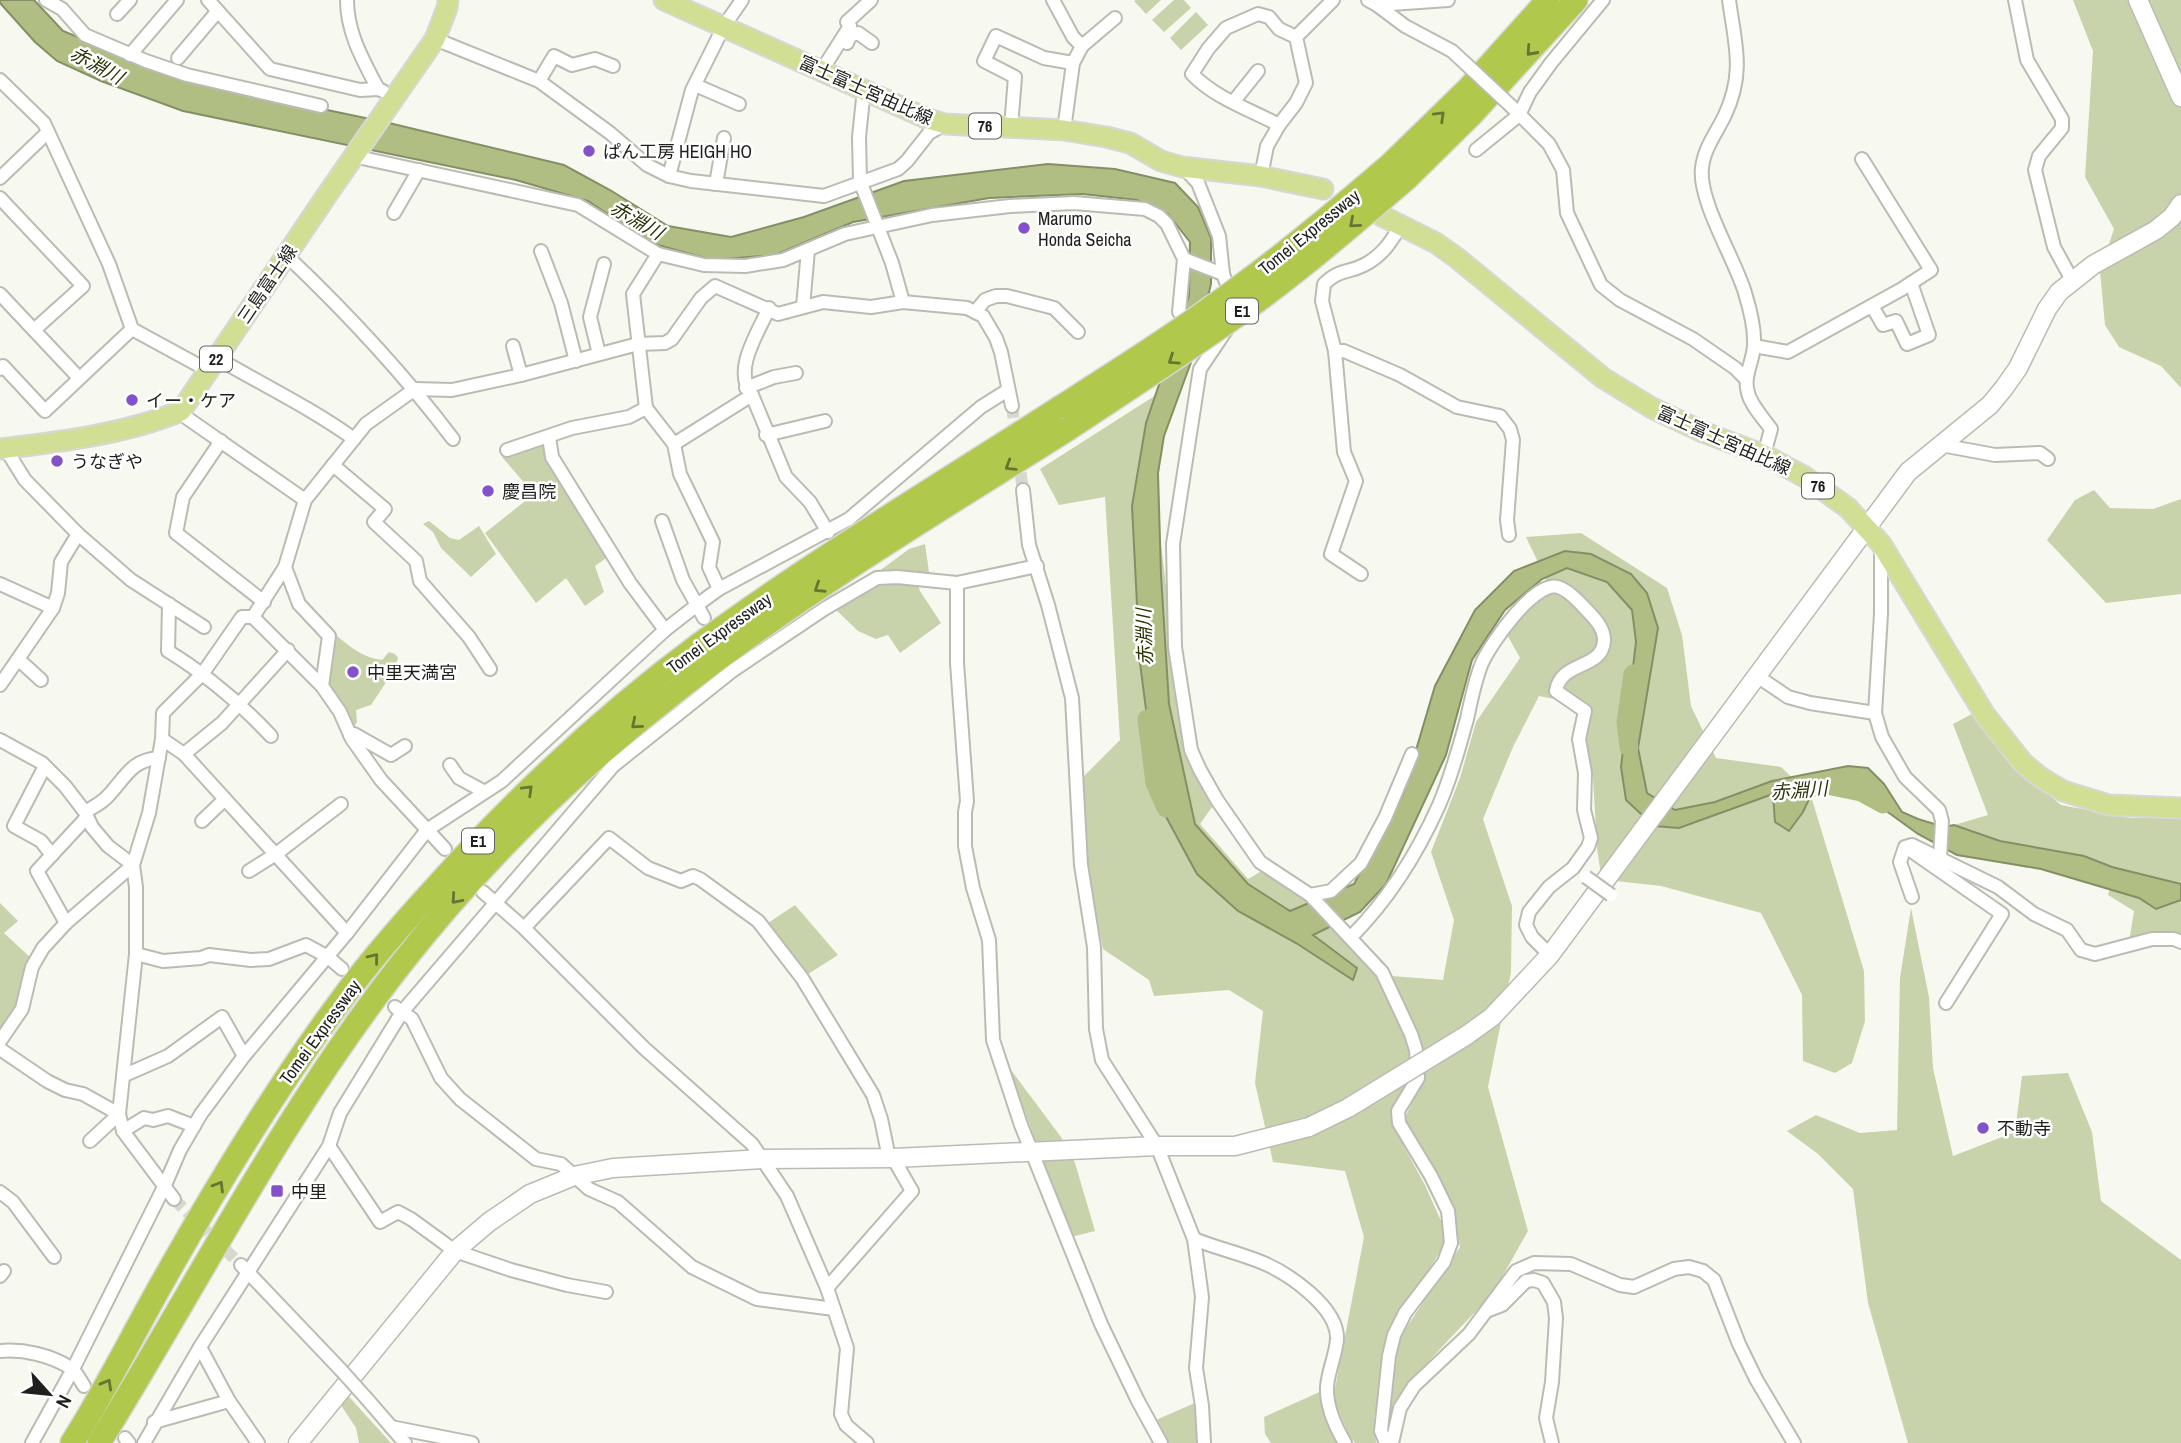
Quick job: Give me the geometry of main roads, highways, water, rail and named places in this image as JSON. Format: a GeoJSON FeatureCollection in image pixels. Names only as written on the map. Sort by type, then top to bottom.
{"type":"FeatureCollection","features":[{"type":"Feature","properties":{"kind":"highway","name":"Tomei Expressway"},"geometry":{"type":"LineString","coordinates":[[72,1443],[214,1193],[291,1070],[378,953],[461,859],[555,764],[701,643],[835,551],[1065,418],[1175,359],[1327,247],[1398,171],[1548,0]]}},
{"type":"Feature","properties":{"kind":"highway","name":"Tomei Expressway"},"geometry":{"type":"LineString","coordinates":[[1398,171],[1472,114],[1576,0]]}},
{"type":"Feature","properties":{"kind":"highway","name":"Tomei Expressway"},"geometry":{"type":"LineString","coordinates":[[99,1443],[260,1173],[327,1067],[401,964],[521,828],[622,736],[715,661],[1065,418]]}},
{"type":"Feature","properties":{"kind":"main road","name":"三島富士線"},"geometry":{"type":"LineString","coordinates":[[3,448],[92,435],[159,420],[181,411],[380,118],[387,93],[436,39],[448,0]]}},
{"type":"Feature","properties":{"kind":"main road","name":"富士富士宮由比線"},"geometry":{"type":"LineString","coordinates":[[664,0],[928,119],[945,124],[1064,130],[1106,136],[1130,143],[1161,161],[1182,167],[1261,176],[1323,189]]}},
{"type":"Feature","properties":{"kind":"main road","name":"富士富士宮由比線"},"geometry":{"type":"LineString","coordinates":[[1382,216],[1457,258],[1603,378],[1626,393],[1703,432],[1764,455],[1827,492],[1867,527],[1881,544],[1985,715],[2023,763],[2040,778],[2063,792],[2086,800],[2138,808],[2181,808]]}},
{"type":"Feature","properties":{"kind":"water"},"geometry":{"type":"Polygon","coordinates":[[[0,0],[34,0],[63,31],[144,65],[256,95],[389,123],[564,165],[668,226],[731,237],[804,217],[904,181],[1048,164],[1115,169],[1175,183],[1198,207],[1211,238],[1211,284],[1194,354],[1164,436],[1158,473],[1169,704],[1195,824],[1248,884],[1290,911],[1354,884],[1403,794],[1435,686],[1475,610],[1514,571],[1565,551],[1591,554],[1631,574],[1647,593],[1658,628],[1638,748],[1647,793],[1675,810],[1715,802],[1772,781],[1848,766],[1868,768],[1884,784],[1902,812],[1918,819],[1944,827],[1954,825],[2000,841],[2084,856],[2112,867],[2181,884],[2181,900],[2156,909],[2139,898],[2041,869],[1957,855],[1918,834],[1849,784],[1817,782],[1803,812],[1789,831],[1775,822],[1773,794],[1679,828],[1654,826],[1626,800],[1621,767],[1636,642],[1632,610],[1607,582],[1567,568],[1542,579],[1505,610],[1472,660],[1446,755],[1386,884],[1360,912],[1313,935],[1357,968],[1353,980],[1296,943],[1238,911],[1197,874],[1158,802],[1140,663],[1132,506],[1146,423],[1189,296],[1190,242],[1168,214],[1137,200],[1083,194],[989,198],[853,222],[775,255],[712,260],[651,243],[588,201],[516,180],[183,111],[101,81],[57,61],[35,42],[0,0]]]}},
{"type":"Feature","properties":{"kind":"waterway","name":"赤淵川"},"geometry":{"type":"LineString","coordinates":[[1629,747],[1626,722],[1633,674]]}},
{"type":"Feature","properties":{"kind":"waterway","name":"赤淵川"},"geometry":{"type":"LineString","coordinates":[[1147,719],[1155,783],[1166,808]]}},
{"type":"Feature","properties":{"kind":"waterway","name":"赤淵川"},"geometry":{"type":"LineString","coordinates":[[1792,790],[1827,785],[1861,792],[1883,804]]}},
{"type":"Feature","properties":{"kind":"tunnel"},"geometry":{"type":"LineString","coordinates":[[1012,406],[1016,437]]}},
{"type":"Feature","properties":{"kind":"tunnel"},"geometry":{"type":"LineString","coordinates":[[1018,455],[1023,490]]}},
{"type":"Feature","properties":{"kind":"tunnel"},"geometry":{"type":"LineString","coordinates":[[174,1199],[241,1265]]}},
{"type":"Feature","properties":{"kind":"place","name":"ぱん工房 HEIGH HO"},"geometry":{"type":"Point","coordinates":[589,151]}},
{"type":"Feature","properties":{"kind":"place","name":"Marumo Honda Seicha"},"geometry":{"type":"Point","coordinates":[1024,228]}},
{"type":"Feature","properties":{"kind":"place","name":"イー・ケア"},"geometry":{"type":"Point","coordinates":[132,400]}},
{"type":"Feature","properties":{"kind":"place","name":"うなぎや"},"geometry":{"type":"Point","coordinates":[57,461]}},
{"type":"Feature","properties":{"kind":"place","name":"慶昌院"},"geometry":{"type":"Point","coordinates":[488,491]}},
{"type":"Feature","properties":{"kind":"place","name":"中里天満宮"},"geometry":{"type":"Point","coordinates":[353,672]}},
{"type":"Feature","properties":{"kind":"place","name":"不動寺"},"geometry":{"type":"Point","coordinates":[1983,1128]}},
{"type":"Feature","properties":{"kind":"place","name":"中里"},"geometry":{"type":"Point","coordinates":[277,1191]}}]}
